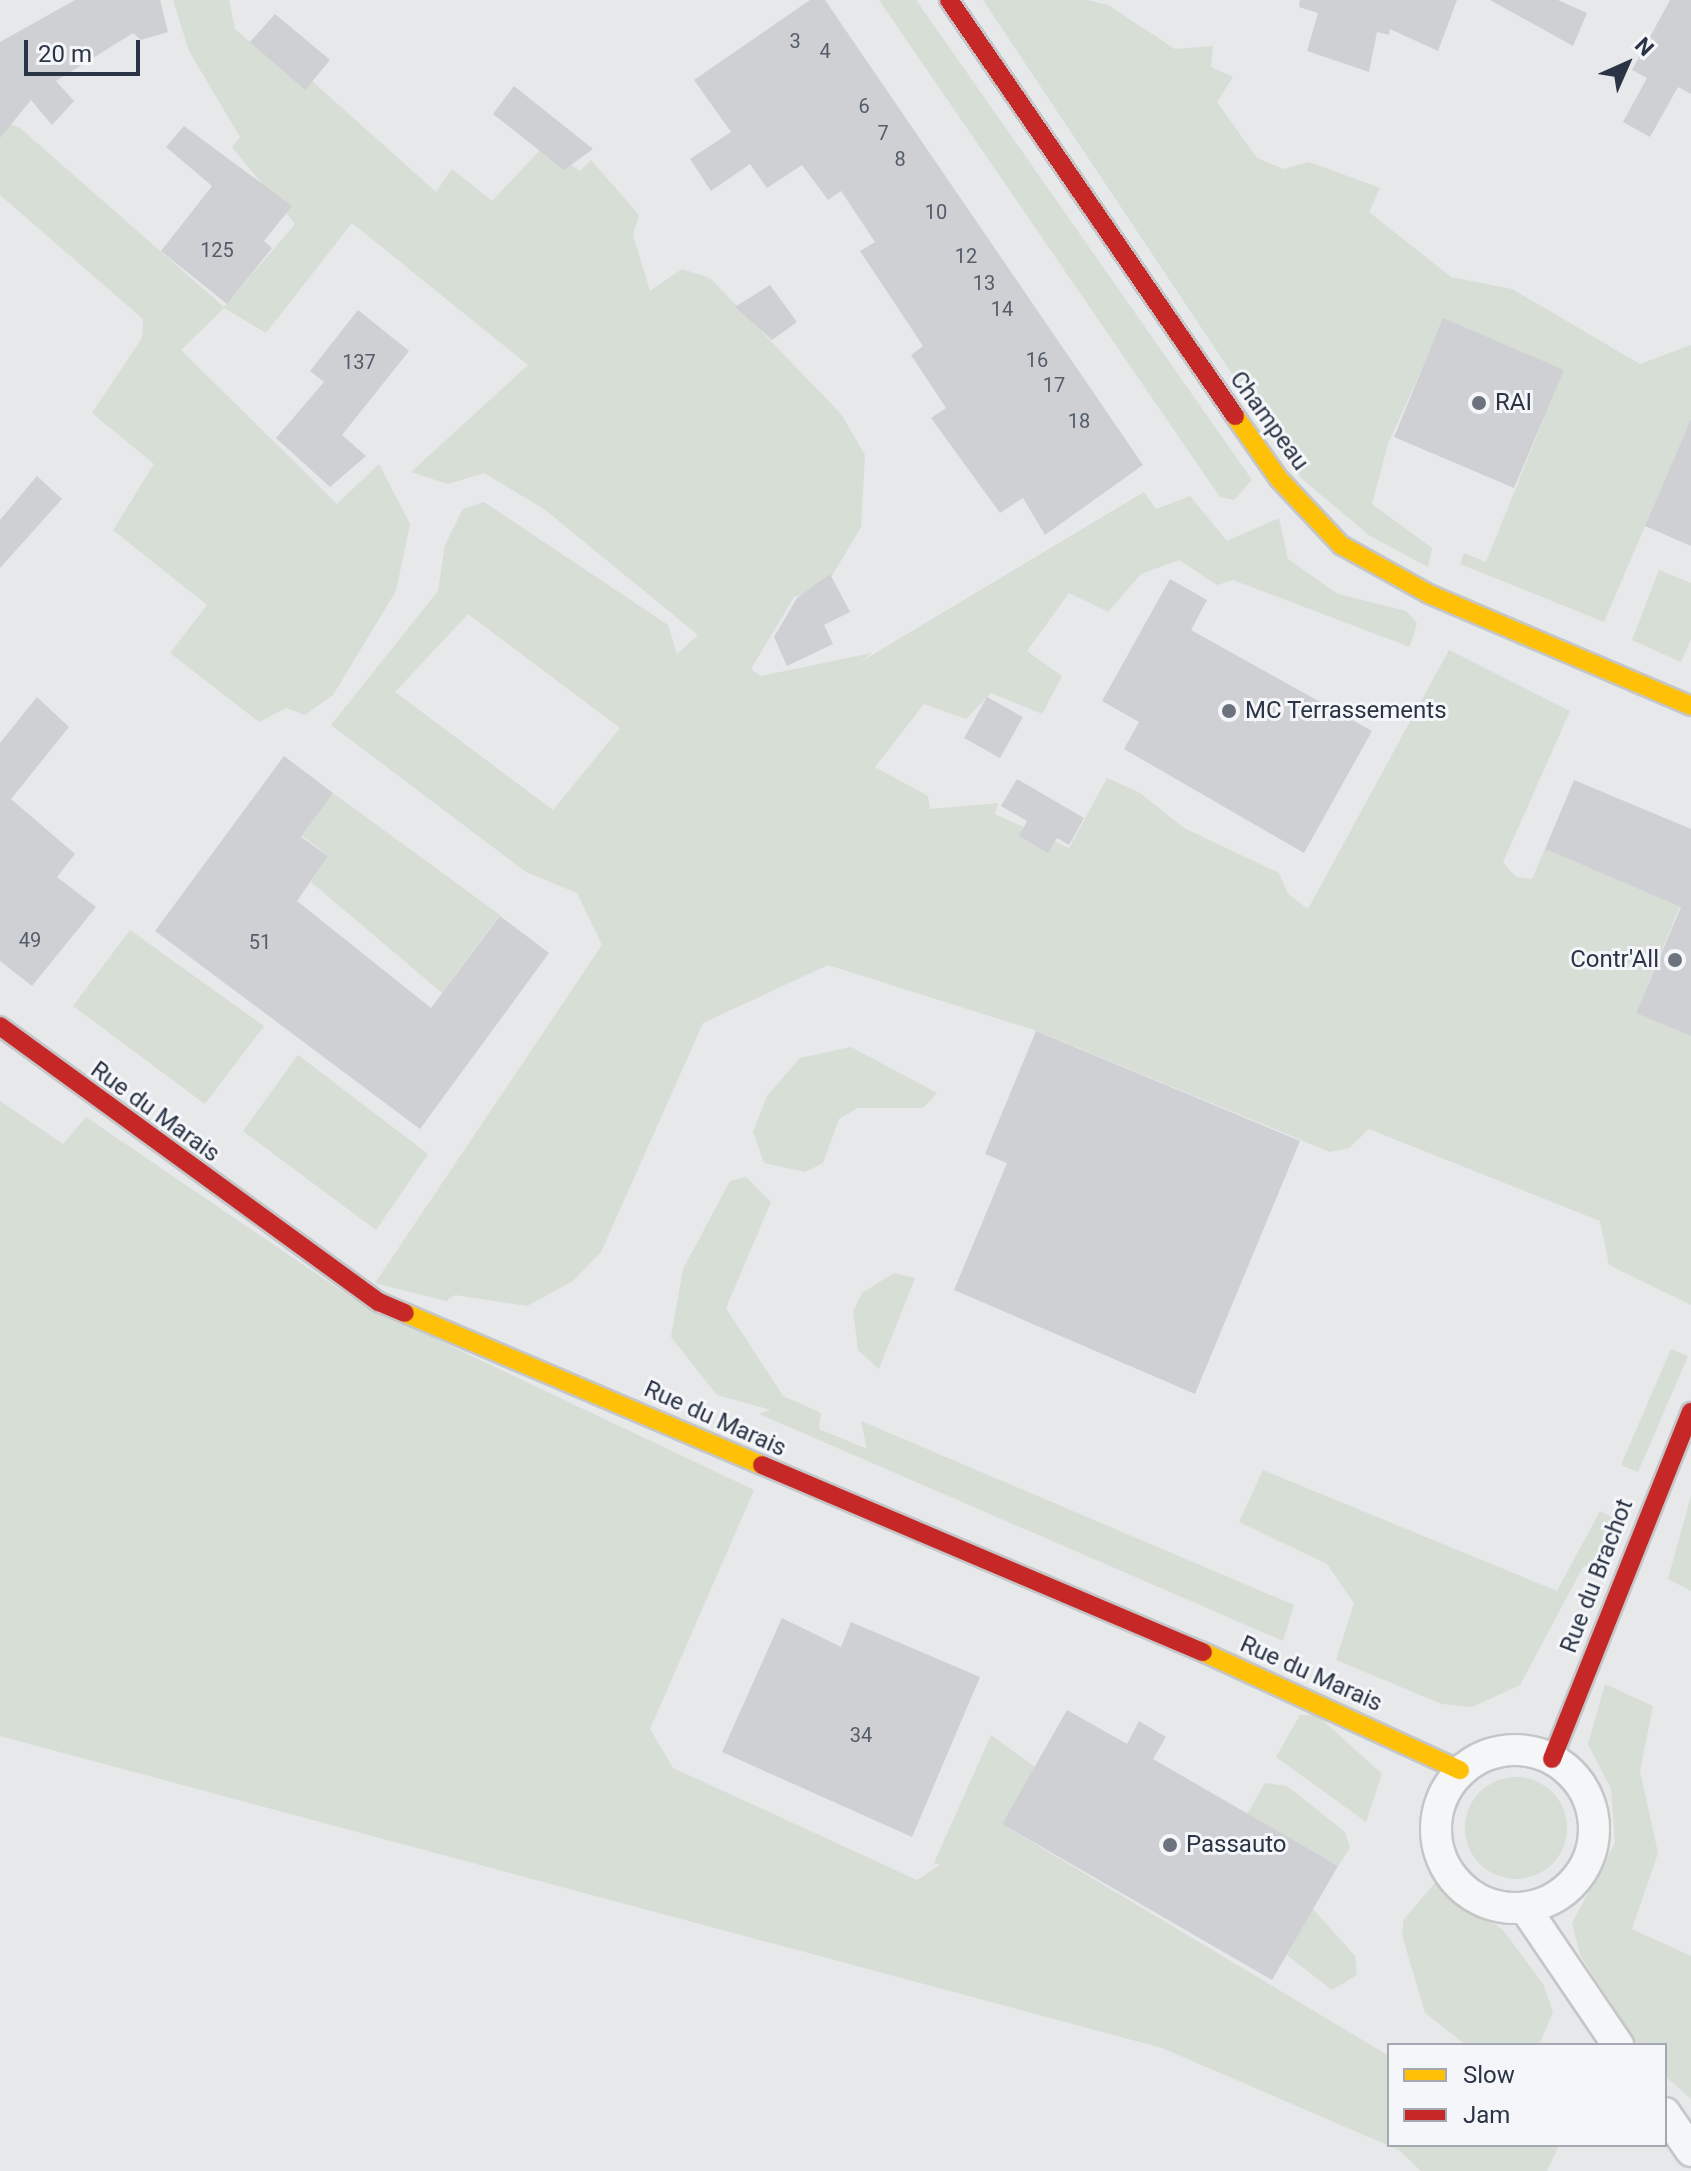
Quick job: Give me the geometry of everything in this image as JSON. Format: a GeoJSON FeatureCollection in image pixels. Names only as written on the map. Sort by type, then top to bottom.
{"type":"FeatureCollection","features":[{"type":"Feature","properties":{"kind":"street","name":"Champeau"},"geometry":{"type":"LineString","coordinates":[[949,0],[1279,479],[1341,545],[1429,594],[1691,706]]}},
{"type":"Feature","properties":{"kind":"street","name":"Rue du Marais"},"geometry":{"type":"LineString","coordinates":[[0,1026],[379,1302],[1295,1691],[1460,1770]]}},
{"type":"Feature","properties":{"kind":"street","name":"Rue du Brachot"},"geometry":{"type":"LineString","coordinates":[[1552,1759],[1691,1412]]}},
{"type":"Feature","properties":{"kind":"street"},"geometry":{"type":"LineString","coordinates":[[1511,1750],[1552,1759],[1584,1790],[1594,1833],[1580,1875],[1565,1891],[1525,1908],[1479,1900],[1445,1867],[1436,1821],[1460,1770],[1511,1750]]}},
{"type":"Feature","properties":{"kind":"street"},"geometry":{"type":"LineString","coordinates":[[1525,1908],[1617,2043]]}},
{"type":"Feature","properties":{"kind":"street"},"geometry":{"type":"LineString","coordinates":[[1667,2116],[1691,2151]]}},
{"type":"Feature","properties":{"kind":"shaded area"},"geometry":{"type":"Polygon","coordinates":[[[173,0],[229,0],[235,29],[305,89],[312,81],[436,192],[452,169],[492,201],[544,146],[580,171],[591,160],[639,215],[633,235],[650,291],[682,269],[710,278],[841,414],[865,455],[861,527],[826,586],[794,597],[751,669],[761,676],[872,653],[857,664],[1144,492],[1156,509],[1190,496],[1227,541],[1279,518],[1288,559],[1338,594],[1406,611],[1417,623],[1410,647],[1233,580],[1217,585],[1179,560],[1141,574],[1108,612],[1069,593],[1027,651],[1062,676],[1042,714],[991,693],[966,719],[924,704],[875,767],[928,796],[930,809],[998,803],[995,814],[1069,848],[1107,778],[1140,793],[1184,828],[1279,873],[1288,894],[1308,909],[1449,650],[1570,711],[1503,862],[1516,877],[1532,879],[1545,849],[1680,906],[1636,1013],[1691,1036],[1691,1305],[1609,1265],[1600,1221],[1369,1129],[1349,1148],[1330,1152],[1037,1031],[828,965],[703,1023],[601,1252],[573,1281],[527,1306],[455,1295],[446,1301],[375,1283],[602,945],[577,893],[526,872],[331,725],[438,591],[445,545],[463,509],[484,502],[668,625],[677,654],[698,635],[544,509],[484,473],[448,484],[411,472],[528,365],[352,223],[266,333],[224,308],[181,350],[337,504],[379,464],[410,524],[396,591],[333,695],[305,715],[286,708],[259,722],[170,653],[207,605],[113,530],[154,464],[92,413],[142,338],[143,319],[0,195],[0,134],[11,124],[20,128],[224,307],[295,224],[232,147],[240,137],[189,51],[173,0]],[[468,614],[395,692],[553,810],[620,728],[468,614]]]}},
{"type":"Feature","properties":{"kind":"shaded area"},"geometry":{"type":"Polygon","coordinates":[[[879,0],[916,0],[1252,480],[1234,500],[1220,497],[879,0]]]}},
{"type":"Feature","properties":{"kind":"shaded area"},"geometry":{"type":"Polygon","coordinates":[[[983,0],[1087,0],[1108,5],[1175,49],[1213,46],[1211,67],[1233,77],[1217,102],[1257,158],[1283,169],[1309,162],[1380,188],[1369,212],[1451,277],[1512,289],[1640,364],[1691,345],[1691,419],[1604,622],[1460,564],[1464,553],[1486,562],[1561,376],[1441,326],[1388,444],[1372,504],[1432,548],[1428,567],[1370,536],[1302,479],[983,0]]]}},
{"type":"Feature","properties":{"kind":"shaded area"},"geometry":{"type":"Polygon","coordinates":[[[1659,570],[1691,583],[1691,639],[1681,662],[1632,640],[1659,570]]]}},
{"type":"Feature","properties":{"kind":"shaded area"},"geometry":{"type":"Polygon","coordinates":[[[333,793],[500,915],[442,993],[311,882],[328,855],[302,836],[333,793]]]}},
{"type":"Feature","properties":{"kind":"shaded area"},"geometry":{"type":"Polygon","coordinates":[[[130,930],[264,1026],[205,1104],[73,1006],[130,930]]]}},
{"type":"Feature","properties":{"kind":"shaded area"},"geometry":{"type":"Polygon","coordinates":[[[851,1047],[937,1093],[923,1108],[858,1108],[839,1119],[823,1163],[805,1172],[764,1163],[753,1132],[767,1096],[800,1058],[851,1047]]]}},
{"type":"Feature","properties":{"kind":"shaded area"},"geometry":{"type":"Polygon","coordinates":[[[298,1055],[428,1154],[376,1230],[243,1131],[298,1055]]]}},
{"type":"Feature","properties":{"kind":"shaded area"},"geometry":{"type":"Polygon","coordinates":[[[0,1101],[63,1144],[86,1117],[358,1302],[754,1490],[650,1729],[673,1768],[917,1880],[940,1865],[934,1863],[991,1735],[1035,1767],[1002,1824],[1387,2055],[1387,2145],[1162,2048],[0,1736],[0,1101]]]}},
{"type":"Feature","properties":{"kind":"shaded area"},"geometry":{"type":"Polygon","coordinates":[[[746,1177],[771,1202],[726,1308],[783,1396],[821,1413],[819,1429],[867,1449],[861,1421],[1294,1605],[1283,1641],[759,1414],[771,1410],[717,1395],[671,1337],[683,1269],[730,1181],[746,1177]]]}},
{"type":"Feature","properties":{"kind":"shaded area"},"geometry":{"type":"Polygon","coordinates":[[[894,1273],[915,1278],[879,1369],[858,1350],[853,1311],[862,1293],[894,1273]]]}},
{"type":"Feature","properties":{"kind":"shaded area"},"geometry":{"type":"Polygon","coordinates":[[[1671,1349],[1688,1356],[1638,1472],[1621,1465],[1671,1349]]]}},
{"type":"Feature","properties":{"kind":"shaded area"},"geometry":{"type":"Polygon","coordinates":[[[1263,1470],[1557,1591],[1600,1511],[1613,1518],[1596,1564],[1583,1567],[1520,1685],[1472,1707],[1442,1704],[1336,1660],[1354,1603],[1327,1564],[1239,1522],[1263,1470]]]}},
{"type":"Feature","properties":{"kind":"shaded area"},"geometry":{"type":"Polygon","coordinates":[[[1691,1496],[1691,1591],[1668,1579],[1691,1496]]]}},
{"type":"Feature","properties":{"kind":"shaded area"},"geometry":{"type":"Polygon","coordinates":[[[1605,1684],[1653,1706],[1640,1771],[1658,1853],[1632,1929],[1691,1956],[1691,2099],[1667,2078],[1667,2043],[1637,2043],[1580,1955],[1572,1923],[1615,1843],[1611,1789],[1588,1744],[1605,1684]]]}},
{"type":"Feature","properties":{"kind":"shaded area"},"geometry":{"type":"Polygon","coordinates":[[[1300,1715],[1317,1715],[1382,1774],[1366,1822],[1276,1757],[1300,1715]]]}},
{"type":"Feature","properties":{"kind":"shaded area"},"geometry":{"type":"Polygon","coordinates":[[[1516,1777],[1535,1781],[1552,1792],[1563,1809],[1567,1828],[1563,1847],[1552,1864],[1535,1875],[1516,1879],[1497,1875],[1480,1864],[1469,1847],[1465,1828],[1469,1809],[1480,1792],[1497,1781],[1516,1777]]]}},
{"type":"Feature","properties":{"kind":"shaded area"},"geometry":{"type":"Polygon","coordinates":[[[1265,1783],[1287,1786],[1345,1832],[1350,1848],[1338,1866],[1246,1816],[1265,1783]]]}},
{"type":"Feature","properties":{"kind":"shaded area"},"geometry":{"type":"Polygon","coordinates":[[[1436,1882],[1503,1930],[1543,1984],[1553,2012],[1540,2043],[1463,2043],[1425,2013],[1402,1935],[1404,1919],[1436,1882]]]}},
{"type":"Feature","properties":{"kind":"shaded area"},"geometry":{"type":"Polygon","coordinates":[[[1312,1908],[1355,1956],[1357,1975],[1332,1990],[1287,1955],[1312,1908]]]}},
{"type":"Feature","properties":{"kind":"shaded area"},"geometry":{"type":"Polygon","coordinates":[[[1392,2147],[1558,2147],[1547,2171],[1421,2171],[1392,2147]]]}},
{"type":"Feature","properties":{"kind":"building"},"geometry":{"type":"Polygon","coordinates":[[[75,0],[160,0],[168,32],[141,40],[133,33],[56,81],[74,101],[52,125],[31,100],[0,138],[0,42],[75,0]]]}},
{"type":"Feature","properties":{"kind":"building"},"geometry":{"type":"Polygon","coordinates":[[[810,0],[825,0],[1143,465],[1045,535],[1023,498],[1000,513],[931,418],[946,408],[911,355],[923,346],[860,251],[875,242],[841,191],[828,200],[802,165],[767,188],[750,164],[711,191],[690,159],[731,132],[694,80],[810,0]]]}},
{"type":"Feature","properties":{"kind":"building"},"geometry":{"type":"Polygon","coordinates":[[[1300,0],[1457,0],[1438,51],[1390,29],[1389,35],[1377,32],[1369,72],[1307,51],[1318,13],[1299,7],[1300,0]]]}},
{"type":"Feature","properties":{"kind":"building"},"geometry":{"type":"Polygon","coordinates":[[[1490,0],[1558,0],[1587,13],[1573,46],[1490,0]]]}},
{"type":"Feature","properties":{"kind":"building"},"geometry":{"type":"Polygon","coordinates":[[[1670,0],[1691,0],[1691,94],[1678,87],[1650,137],[1623,122],[1647,78],[1632,70],[1670,0]]]}},
{"type":"Feature","properties":{"kind":"building"},"geometry":{"type":"Polygon","coordinates":[[[275,14],[330,60],[305,90],[250,42],[275,14]]]}},
{"type":"Feature","properties":{"kind":"building"},"geometry":{"type":"Polygon","coordinates":[[[514,86],[593,149],[564,170],[493,114],[514,86]]]}},
{"type":"Feature","properties":{"kind":"building"},"geometry":{"type":"Polygon","coordinates":[[[184,126],[292,206],[264,241],[272,248],[227,304],[161,251],[212,186],[166,147],[184,126]]]}},
{"type":"Feature","properties":{"kind":"building"},"geometry":{"type":"Polygon","coordinates":[[[770,285],[797,322],[772,340],[735,307],[770,285]]]}},
{"type":"Feature","properties":{"kind":"building"},"geometry":{"type":"Polygon","coordinates":[[[358,310],[409,351],[342,435],[366,456],[330,487],[276,438],[324,382],[310,371],[358,310]]]}},
{"type":"Feature","properties":{"kind":"building","name":"RAI"},"geometry":{"type":"Polygon","coordinates":[[[1443,318],[1564,370],[1514,488],[1394,437],[1443,318]]]}},
{"type":"Feature","properties":{"kind":"building"},"geometry":{"type":"Polygon","coordinates":[[[1691,419],[1691,546],[1645,526],[1691,419]]]}},
{"type":"Feature","properties":{"kind":"building"},"geometry":{"type":"Polygon","coordinates":[[[37,476],[62,499],[0,568],[0,520],[37,476]]]}},
{"type":"Feature","properties":{"kind":"building"},"geometry":{"type":"Polygon","coordinates":[[[830,574],[850,612],[824,625],[833,644],[787,666],[774,637],[797,598],[830,574]]]}},
{"type":"Feature","properties":{"kind":"building","name":"MC Terrassements"},"geometry":{"type":"Polygon","coordinates":[[[1170,579],[1207,600],[1191,630],[1372,731],[1304,853],[1124,749],[1139,722],[1102,701],[1170,579]]]}},
{"type":"Feature","properties":{"kind":"building"},"geometry":{"type":"Polygon","coordinates":[[[37,697],[69,727],[11,799],[75,854],[57,877],[96,907],[32,986],[0,961],[0,743],[37,697]]]}},
{"type":"Feature","properties":{"kind":"building"},"geometry":{"type":"Polygon","coordinates":[[[987,697],[1023,717],[1000,758],[964,738],[987,697]]]}},
{"type":"Feature","properties":{"kind":"building"},"geometry":{"type":"Polygon","coordinates":[[[284,756],[333,793],[301,837],[328,856],[297,901],[431,1008],[500,916],[549,953],[420,1129],[155,931],[284,756]]]}},
{"type":"Feature","properties":{"kind":"building"},"geometry":{"type":"Polygon","coordinates":[[[1017,779],[1084,818],[1069,845],[1057,838],[1048,853],[1019,836],[1027,821],[1001,806],[1017,779]]]}},
{"type":"Feature","properties":{"kind":"building","name":"Contr'All"},"geometry":{"type":"Polygon","coordinates":[[[1574,780],[1691,829],[1691,1036],[1636,1013],[1681,907],[1545,849],[1574,780]]]}},
{"type":"Feature","properties":{"kind":"building"},"geometry":{"type":"Polygon","coordinates":[[[1036,1031],[1300,1141],[1195,1394],[954,1290],[1007,1163],[985,1154],[1036,1031]]]}},
{"type":"Feature","properties":{"kind":"building"},"geometry":{"type":"Polygon","coordinates":[[[782,1618],[841,1647],[851,1622],[980,1677],[912,1837],[722,1752],[782,1618]]]}},
{"type":"Feature","properties":{"kind":"building","name":"Passauto"},"geometry":{"type":"Polygon","coordinates":[[[1067,1710],[1127,1744],[1139,1721],[1166,1737],[1153,1759],[1338,1866],[1272,1980],[1002,1824],[1067,1710]]]}},
{"type":"Feature","properties":{"kind":"traffic: slow"},"geometry":{"type":"LineString","coordinates":[[1235,416],[1279,479],[1341,545],[1429,594],[1691,706]]}},
{"type":"Feature","properties":{"kind":"traffic: slow"},"geometry":{"type":"LineString","coordinates":[[405,1313],[762,1465]]}},
{"type":"Feature","properties":{"kind":"traffic: slow"},"geometry":{"type":"LineString","coordinates":[[1203,1652],[1460,1770]]}},
{"type":"Feature","properties":{"kind":"traffic: jam"},"geometry":{"type":"LineString","coordinates":[[949,0],[1235,416]]}},
{"type":"Feature","properties":{"kind":"traffic: jam"},"geometry":{"type":"LineString","coordinates":[[0,1026],[379,1302],[405,1313]]}},
{"type":"Feature","properties":{"kind":"traffic: jam"},"geometry":{"type":"LineString","coordinates":[[1552,1759],[1691,1412]]}},
{"type":"Feature","properties":{"kind":"traffic: jam"},"geometry":{"type":"LineString","coordinates":[[762,1465],[1203,1652]]}},
{"type":"Feature","properties":{"kind":"place","name":"RAI"},"geometry":{"type":"Point","coordinates":[1479,403]}},
{"type":"Feature","properties":{"kind":"place","name":"MC Terrassements"},"geometry":{"type":"Point","coordinates":[1229,711]}},
{"type":"Feature","properties":{"kind":"place","name":"Contr'All"},"geometry":{"type":"Point","coordinates":[1675,960]}},
{"type":"Feature","properties":{"kind":"place","name":"Passauto"},"geometry":{"type":"Point","coordinates":[1170,1845]}}]}
